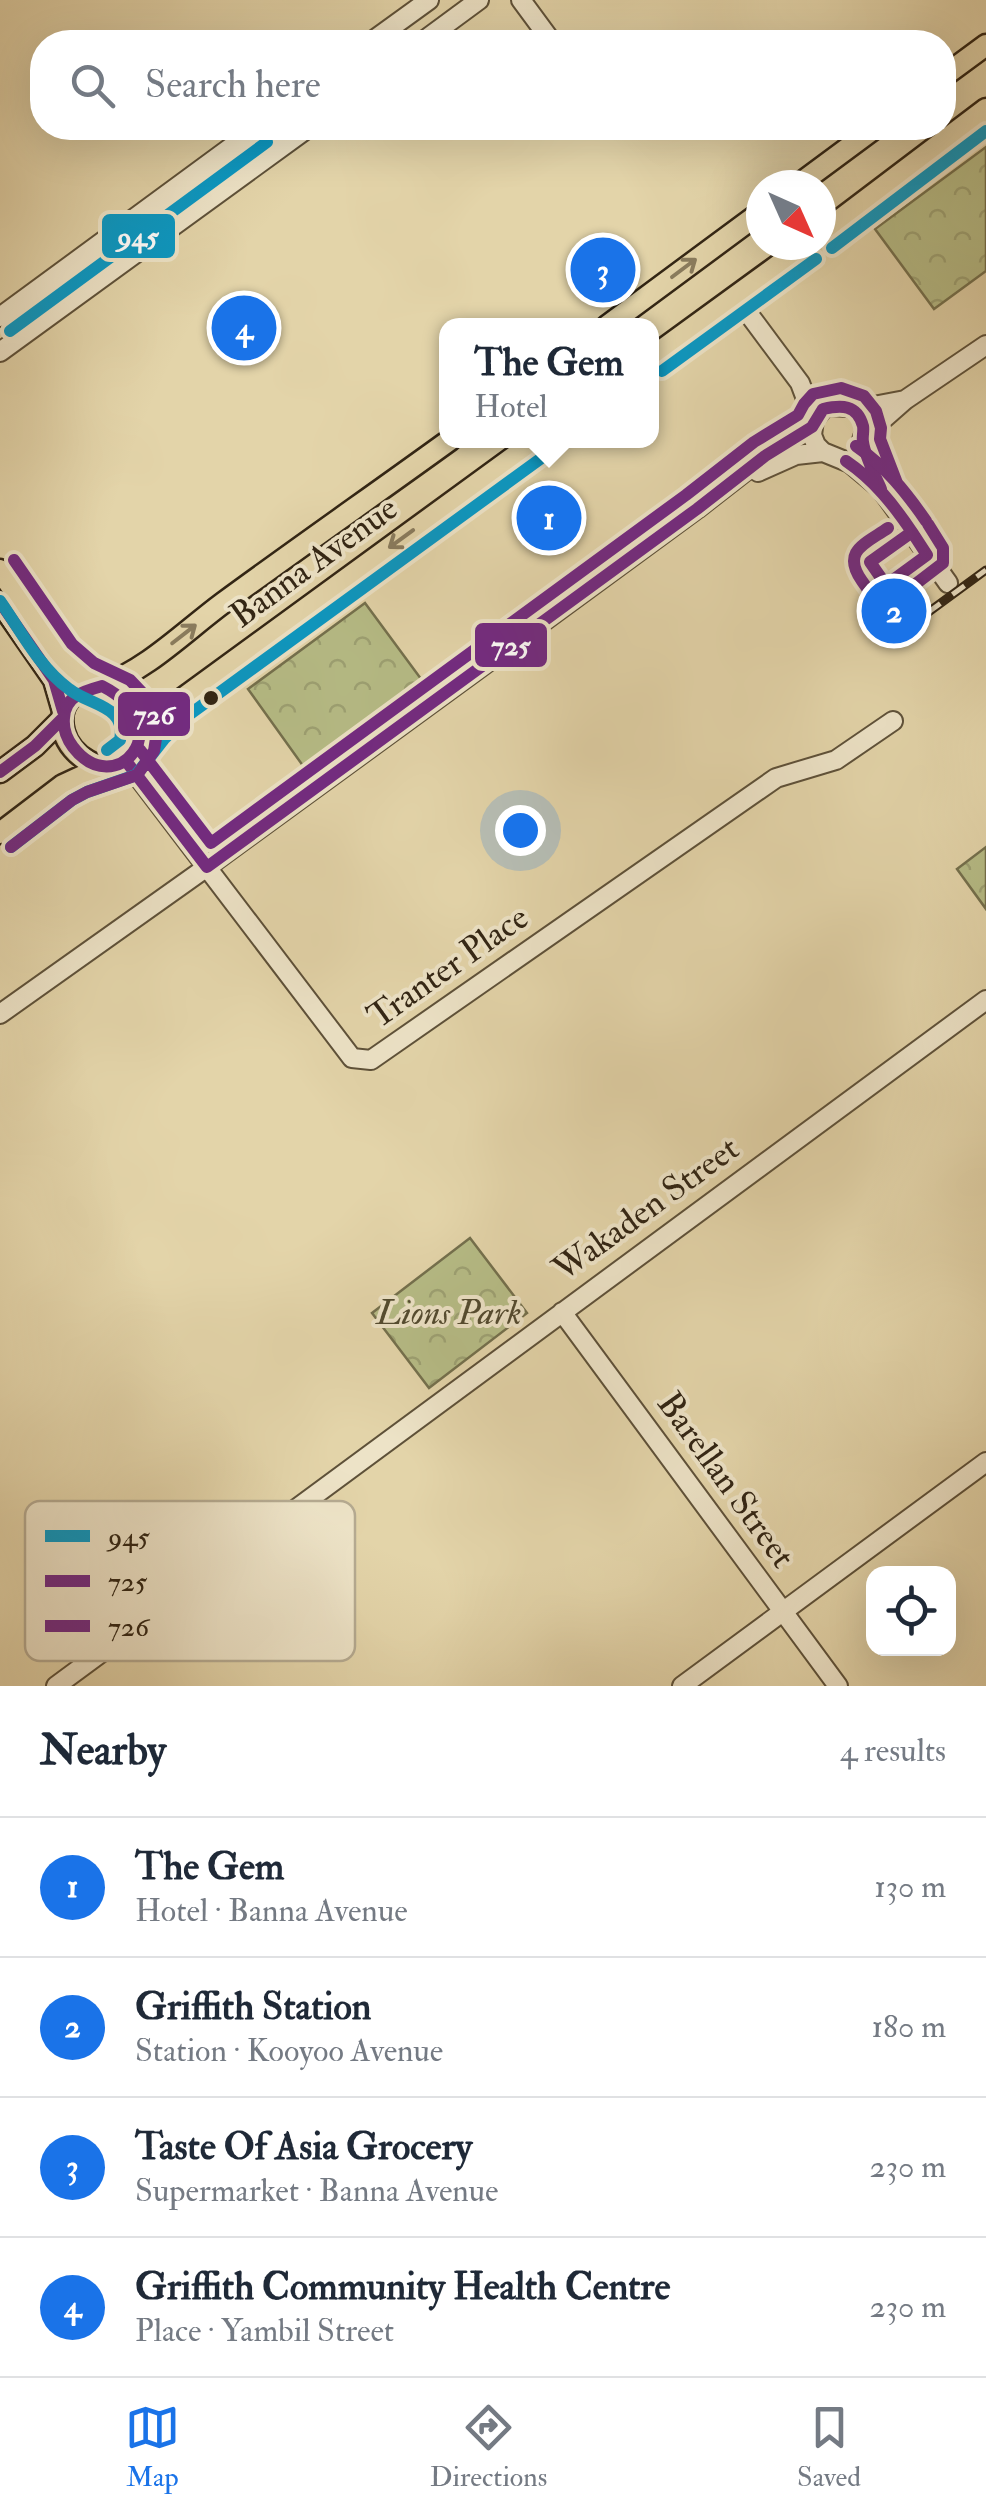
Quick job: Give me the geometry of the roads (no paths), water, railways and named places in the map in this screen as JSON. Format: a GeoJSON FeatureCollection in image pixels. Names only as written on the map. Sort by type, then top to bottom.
{"type":"FeatureCollection","features":[{"type":"Feature","properties":{"kind":"main road"},"geometry":{"type":"LineString","coordinates":[[956,67],[986,45]]}},
{"type":"Feature","properties":{"kind":"main road"},"geometry":{"type":"LineString","coordinates":[[956,132],[986,109]]}},
{"type":"Feature","properties":{"kind":"main road"},"geometry":{"type":"LineString","coordinates":[[818,170],[859,140]]}},
{"type":"Feature","properties":{"kind":"main road"},"geometry":{"type":"LineString","coordinates":[[836,223],[945,140]]}},
{"type":"Feature","properties":{"kind":"main road"},"geometry":{"type":"LineString","coordinates":[[618,318],[746,223]]}},
{"type":"Feature","properties":{"kind":"main road"},"geometry":{"type":"LineString","coordinates":[[659,352],[786,260]]}},
{"type":"Feature","properties":{"kind":"main road","name":"Banna Avenue"},"geometry":{"type":"LineString","coordinates":[[100,686],[145,664],[439,448]]}},
{"type":"Feature","properties":{"kind":"main road","name":"Banna Avenue"},"geometry":{"type":"LineString","coordinates":[[132,752],[174,704],[526,448]]}},
{"type":"Feature","properties":{"kind":"main road"},"geometry":{"type":"LineString","coordinates":[[0,570],[70,668],[120,694],[136,712],[140,723],[132,752],[110,767],[102,767],[74,750],[67,741],[54,680],[0,602]]}},
{"type":"Feature","properties":{"kind":"main road"},"geometry":{"type":"LineString","coordinates":[[0,772],[35,746],[80,690],[100,686]]}},
{"type":"Feature","properties":{"kind":"main road"},"geometry":{"type":"LineString","coordinates":[[0,833],[63,786],[102,767]]}},
{"type":"Feature","properties":{"kind":"street"},"geometry":{"type":"LineString","coordinates":[[388,30],[429,0]]}},
{"type":"Feature","properties":{"kind":"street"},"geometry":{"type":"LineString","coordinates":[[438,30],[479,0]]}},
{"type":"Feature","properties":{"kind":"street"},"geometry":{"type":"LineString","coordinates":[[521,0],[543,30]]}},
{"type":"Feature","properties":{"kind":"street"},"geometry":{"type":"LineString","coordinates":[[0,317],[240,140]]}},
{"type":"Feature","properties":{"kind":"street"},"geometry":{"type":"LineString","coordinates":[[0,352],[292,140]]}},
{"type":"Feature","properties":{"kind":"street"},"geometry":{"type":"LineString","coordinates":[[188,178],[206,203]]}},
{"type":"Feature","properties":{"kind":"street"},"geometry":{"type":"LineString","coordinates":[[736,297],[800,383],[813,423],[814,441],[861,470],[881,489],[948,583]]}},
{"type":"Feature","properties":{"kind":"street"},"geometry":{"type":"LineString","coordinates":[[716,495],[784,460],[809,453],[852,452],[905,400],[986,345]]}},
{"type":"Feature","properties":{"kind":"street"},"geometry":{"type":"LineString","coordinates":[[800,383],[862,420],[862,439],[881,489]]}},
{"type":"Feature","properties":{"kind":"street"},"geometry":{"type":"LineString","coordinates":[[0,1014],[716,495],[813,423],[823,409],[905,400]]}},
{"type":"Feature","properties":{"kind":"street","name":"Tranter Place"},"geometry":{"type":"LineString","coordinates":[[132,752],[207,867],[352,1058],[371,1060],[776,778],[836,760],[893,722]]}},
{"type":"Feature","properties":{"kind":"street","name":"Wakaden Street"},"geometry":{"type":"LineString","coordinates":[[306,1501],[986,1000]]}},
{"type":"Feature","properties":{"kind":"street","name":"Barellan Street"},"geometry":{"type":"LineString","coordinates":[[562,1312],[838,1686]]}},
{"type":"Feature","properties":{"kind":"street"},"geometry":{"type":"LineString","coordinates":[[682,1686],[986,1462]]}},
{"type":"Feature","properties":{"kind":"street","name":"Wakaden Street"},"geometry":{"type":"LineString","coordinates":[[56,1686],[90,1661]]}},
{"type":"Feature","properties":{"kind":"railway"},"geometry":{"type":"LineString","coordinates":[[904,630],[986,570]]}},
{"type":"Feature","properties":{"kind":"place","name":"Taste Of Asia Grocery"},"geometry":{"type":"Point","coordinates":[603,270]}},
{"type":"Feature","properties":{"kind":"place","name":"Griffith Community Health Centre"},"geometry":{"type":"Point","coordinates":[244,328]}},
{"type":"Feature","properties":{"kind":"place","name":"The Gem"},"geometry":{"type":"Point","coordinates":[549,518]}},
{"type":"Feature","properties":{"kind":"place","name":"Griffith Station"},"geometry":{"type":"Point","coordinates":[894,611]}},
{"type":"Feature","properties":{"kind":"park label","name":"Lions Park"},"geometry":{"type":"Point","coordinates":[449,1313]}}]}
